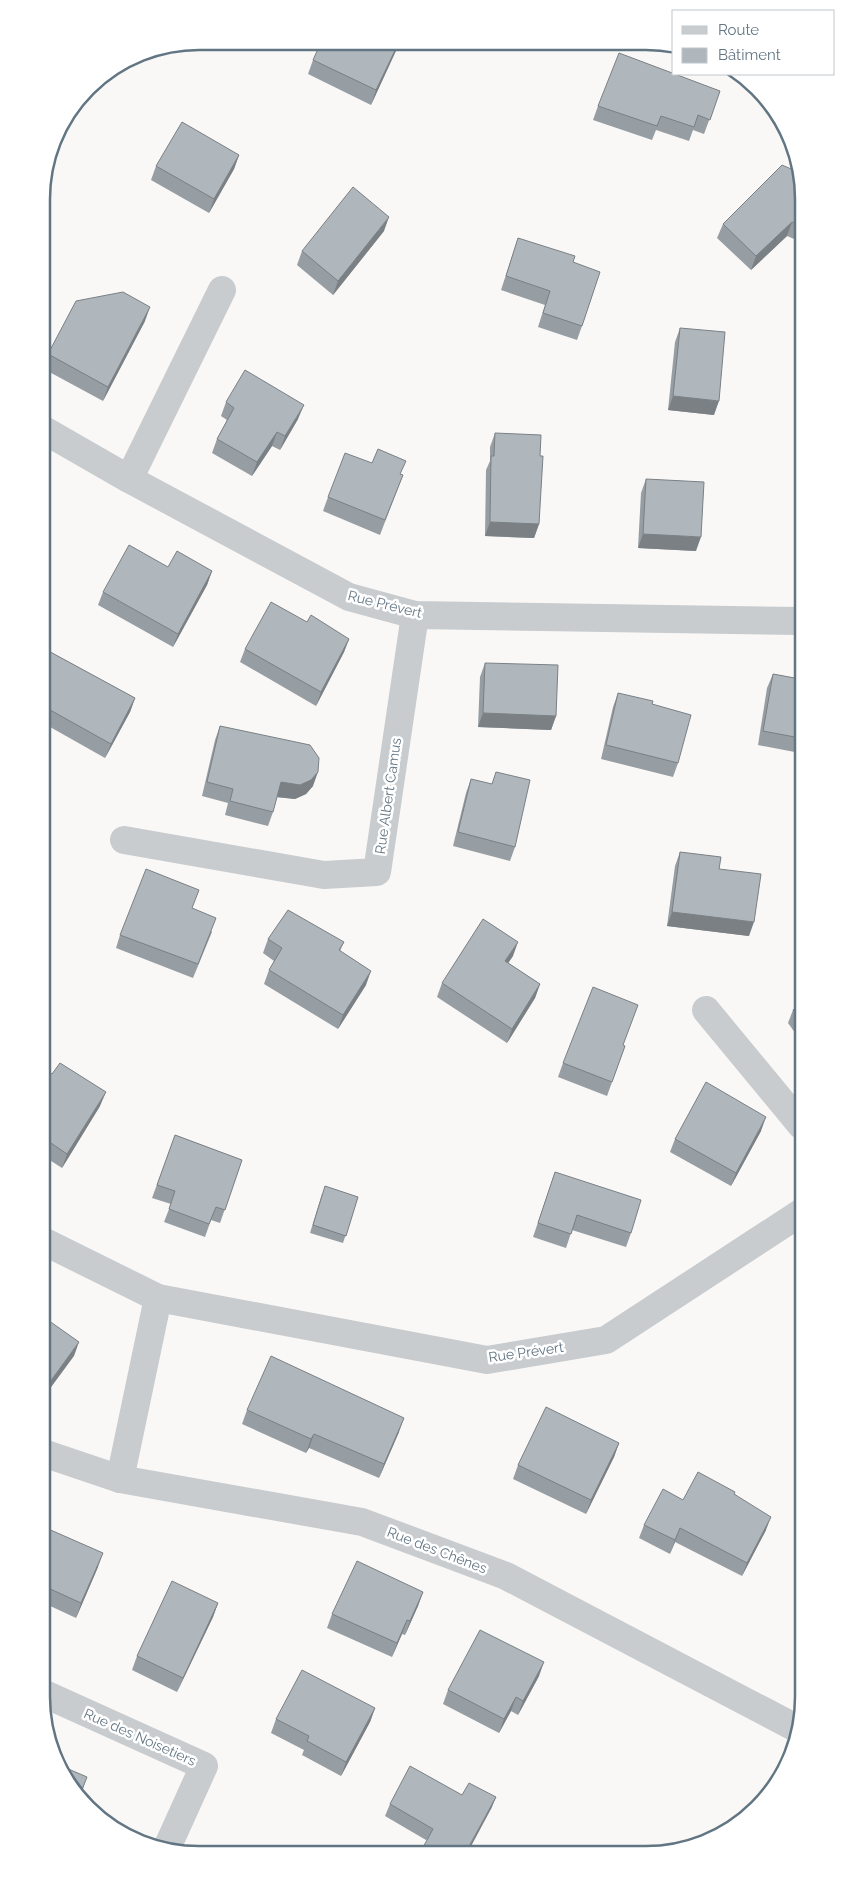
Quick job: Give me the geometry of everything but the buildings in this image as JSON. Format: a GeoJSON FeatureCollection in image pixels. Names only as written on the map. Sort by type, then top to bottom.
{"type":"FeatureCollection","features":[{"type":"Feature","properties":{"kind":"street"},"geometry":{"type":"LineString","coordinates":[[129,479],[222,290]]}},
{"type":"Feature","properties":{"kind":"street","name":"Rue Prévert"},"geometry":{"type":"LineString","coordinates":[[50,434],[129,479],[349,597],[415,615],[795,621]]}},
{"type":"Feature","properties":{"kind":"street","name":"Rue Albert Camus"},"geometry":{"type":"LineString","coordinates":[[124,840],[324,875],[377,872],[415,615]]}},
{"type":"Feature","properties":{"kind":"street"},"geometry":{"type":"LineString","coordinates":[[706,1010],[795,1117]]}},
{"type":"Feature","properties":{"kind":"street","name":"Rue Prévert"},"geometry":{"type":"LineString","coordinates":[[50,1244],[158,1298],[487,1360],[606,1340],[795,1217]]}},
{"type":"Feature","properties":{"kind":"street"},"geometry":{"type":"LineString","coordinates":[[120,1479],[158,1298]]}},
{"type":"Feature","properties":{"kind":"street","name":"Rue des Chênes"},"geometry":{"type":"LineString","coordinates":[[50,1455],[120,1479],[362,1522],[506,1576],[792,1726]]}},
{"type":"Feature","properties":{"kind":"street","name":"Rue des Noisetiers"},"geometry":{"type":"LineString","coordinates":[[50,1697],[204,1766],[169,1843]]}}]}
